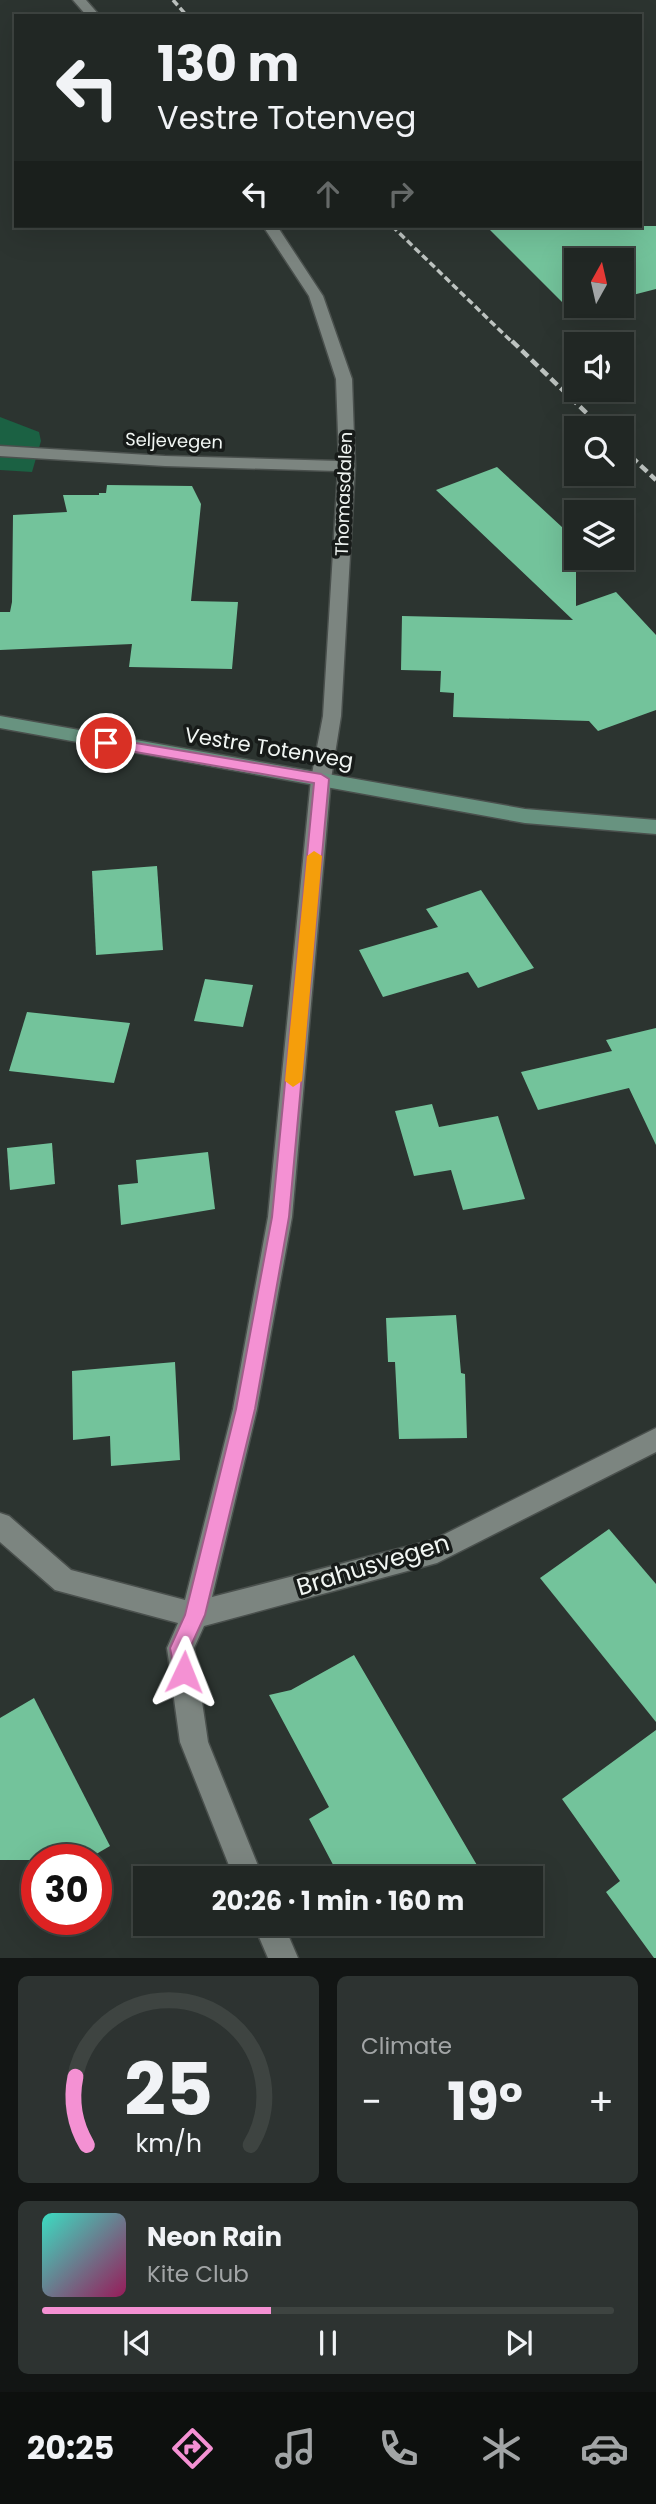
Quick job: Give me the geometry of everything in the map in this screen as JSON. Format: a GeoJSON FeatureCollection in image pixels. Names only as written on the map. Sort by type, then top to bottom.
{"type":"FeatureCollection","features":[{"type":"Feature","properties":{"kind":"main road","name":"Vestre Totenveg"},"geometry":{"type":"LineString","coordinates":[[0,722],[185,758],[321,779],[524,816],[594,824],[656,827]]}},
{"type":"Feature","properties":{"kind":"street"},"geometry":{"type":"LineString","coordinates":[[79,0],[92,14]]}},
{"type":"Feature","properties":{"kind":"street","name":"Thomasdalen"},"geometry":{"type":"LineString","coordinates":[[244,1866],[194,1742],[180,1648],[195,1615],[245,1409],[280,1217],[321,779],[332,716],[347,466],[344,379],[316,296],[271,228]]}},
{"type":"Feature","properties":{"kind":"street","name":"Seljevegen"},"geometry":{"type":"LineString","coordinates":[[0,451],[165,461],[347,466]]}},
{"type":"Feature","properties":{"kind":"street","name":"Brahusvegen"},"geometry":{"type":"LineString","coordinates":[[195,1615],[437,1551],[656,1439]]}},
{"type":"Feature","properties":{"kind":"street"},"geometry":{"type":"LineString","coordinates":[[0,1525],[64,1581],[195,1615]]}},
{"type":"Feature","properties":{"kind":"street"},"geometry":{"type":"LineString","coordinates":[[273,1936],[282,1958]]}},
{"type":"Feature","properties":{"kind":"green space"},"geometry":{"type":"Polygon","coordinates":[[[0,417],[39,432],[41,441],[32,472],[0,470],[0,417]]]}},
{"type":"Feature","properties":{"kind":"building"},"geometry":{"type":"Polygon","coordinates":[[[656,226],[656,289],[634,295],[634,248],[564,248],[564,304],[488,228],[656,226]]]}},
{"type":"Feature","properties":{"kind":"building"},"geometry":{"type":"Polygon","coordinates":[[[497,467],[564,529],[564,570],[576,570],[576,606],[616,592],[656,635],[656,710],[598,731],[589,721],[453,717],[454,693],[440,692],[441,671],[401,670],[402,616],[573,620],[436,490],[497,467]]]}},
{"type":"Feature","properties":{"kind":"building"},"geometry":{"type":"Polygon","coordinates":[[[107,485],[192,486],[201,504],[191,601],[238,602],[232,669],[129,667],[132,644],[0,650],[0,612],[10,612],[12,602],[13,515],[67,512],[63,495],[99,495],[106,493],[107,485]]]}},
{"type":"Feature","properties":{"kind":"building"},"geometry":{"type":"Polygon","coordinates":[[[157,866],[163,950],[96,955],[92,871],[157,866]]]}},
{"type":"Feature","properties":{"kind":"building"},"geometry":{"type":"Polygon","coordinates":[[[481,890],[534,968],[478,988],[468,972],[383,997],[359,950],[438,927],[426,909],[481,890]]]}},
{"type":"Feature","properties":{"kind":"building"},"geometry":{"type":"Polygon","coordinates":[[[205,979],[253,985],[243,1027],[194,1021],[205,979]]]}},
{"type":"Feature","properties":{"kind":"building"},"geometry":{"type":"Polygon","coordinates":[[[27,1012],[130,1023],[114,1083],[9,1071],[27,1012]]]}},
{"type":"Feature","properties":{"kind":"building"},"geometry":{"type":"Polygon","coordinates":[[[656,1028],[656,1145],[629,1088],[538,1110],[521,1072],[612,1051],[606,1040],[656,1028]]]}},
{"type":"Feature","properties":{"kind":"building"},"geometry":{"type":"Polygon","coordinates":[[[432,1104],[439,1127],[498,1116],[525,1199],[463,1210],[451,1170],[414,1176],[395,1111],[432,1104]]]}},
{"type":"Feature","properties":{"kind":"building"},"geometry":{"type":"Polygon","coordinates":[[[52,1143],[55,1184],[10,1190],[7,1148],[52,1143]]]}},
{"type":"Feature","properties":{"kind":"building"},"geometry":{"type":"Polygon","coordinates":[[[208,1152],[215,1209],[121,1225],[118,1185],[138,1183],[136,1160],[208,1152]]]}},
{"type":"Feature","properties":{"kind":"building"},"geometry":{"type":"Polygon","coordinates":[[[456,1315],[461,1373],[465,1374],[467,1438],[399,1439],[395,1362],[388,1362],[386,1318],[456,1315]]]}},
{"type":"Feature","properties":{"kind":"building"},"geometry":{"type":"Polygon","coordinates":[[[175,1362],[180,1460],[111,1466],[110,1436],[73,1440],[72,1371],[175,1362]]]}},
{"type":"Feature","properties":{"kind":"building"},"geometry":{"type":"Polygon","coordinates":[[[609,1529],[656,1584],[656,1722],[540,1578],[609,1529]]]}},
{"type":"Feature","properties":{"kind":"building"},"geometry":{"type":"Polygon","coordinates":[[[354,1655],[477,1866],[334,1866],[309,1819],[329,1807],[269,1695],[291,1690],[354,1655]]]}},
{"type":"Feature","properties":{"kind":"building"},"geometry":{"type":"Polygon","coordinates":[[[34,1698],[109,1844],[21,1844],[21,1860],[0,1860],[0,1718],[34,1698]]]}},
{"type":"Feature","properties":{"kind":"building"},"geometry":{"type":"Polygon","coordinates":[[[656,1730],[654,1958],[606,1892],[620,1881],[562,1799],[656,1730]]]}},
{"type":"Feature","properties":{"kind":"railway"},"geometry":{"type":"LineString","coordinates":[[173,0],[185,14]]}},
{"type":"Feature","properties":{"kind":"railway"},"geometry":{"type":"LineString","coordinates":[[394,228],[513,343]]}},
{"type":"Feature","properties":{"kind":"railway"},"geometry":{"type":"LineString","coordinates":[[512,341],[590,416]]}},
{"type":"Feature","properties":{"kind":"railway"},"geometry":{"type":"LineString","coordinates":[[634,459],[656,480]]}},
{"type":"Feature","properties":{"kind":"slow traffic"},"geometry":{"type":"LineString","coordinates":[[293,1081],[314,856]]}},
{"type":"Feature","properties":{"kind":"route"},"geometry":{"type":"LineString","coordinates":[[106,743],[321,779],[280,1217],[245,1409],[195,1615],[180,1648],[184,1672]]}}]}
